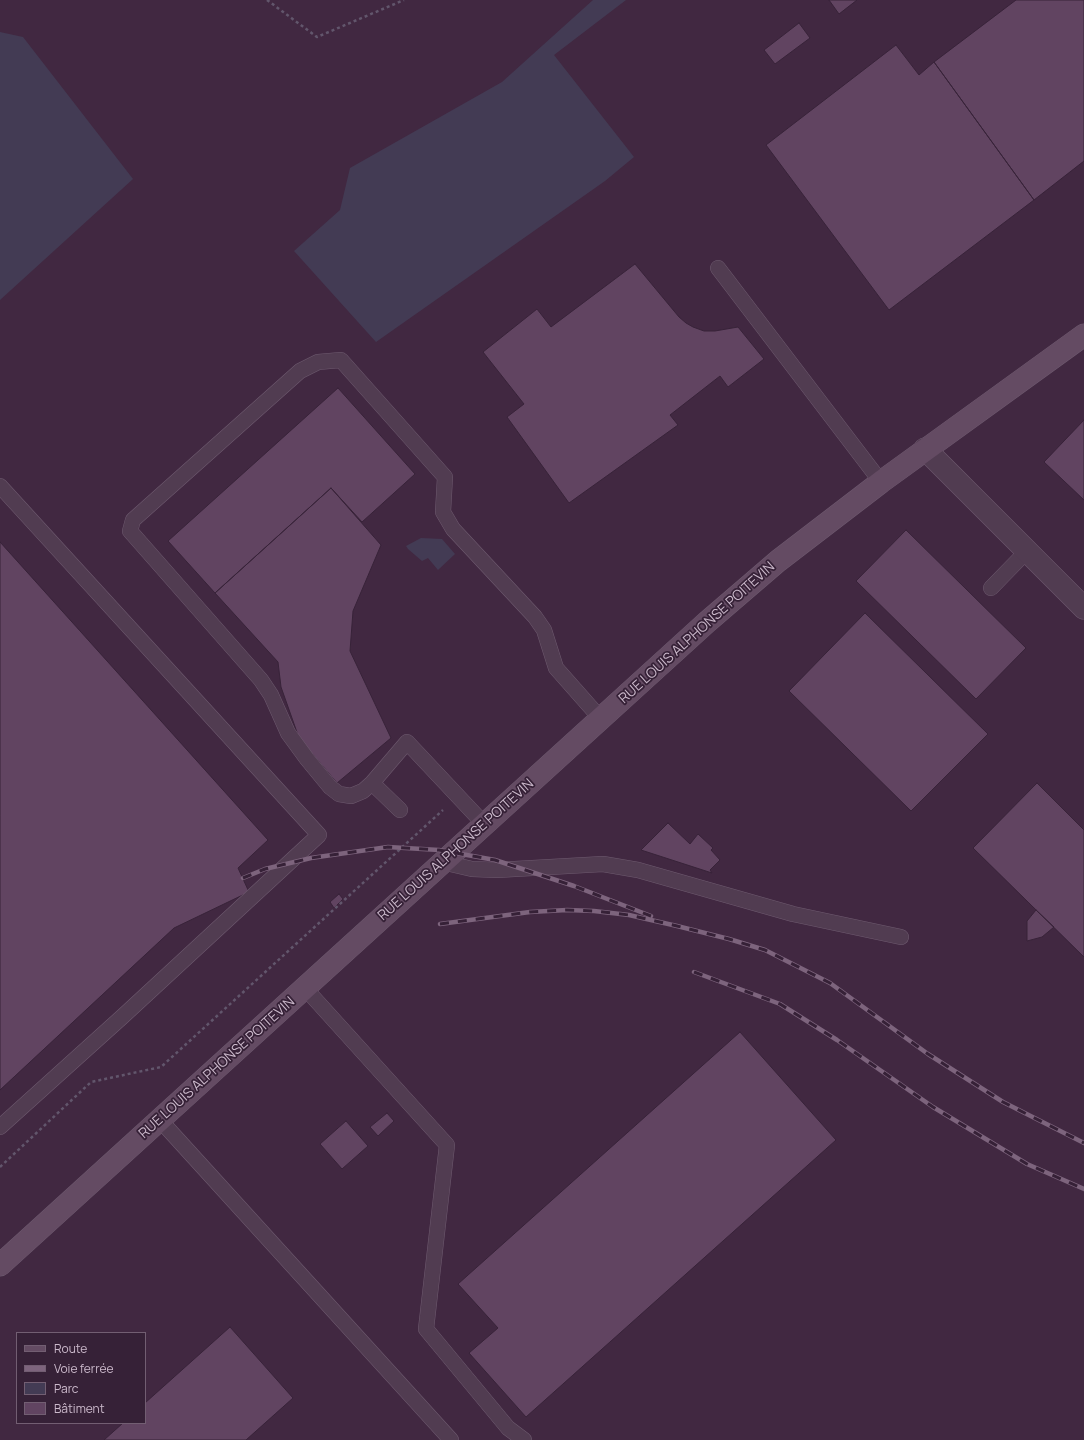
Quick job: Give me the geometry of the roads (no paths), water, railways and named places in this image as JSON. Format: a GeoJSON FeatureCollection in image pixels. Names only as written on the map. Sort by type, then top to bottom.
{"type":"FeatureCollection","features":[{"type":"Feature","properties":{"kind":"street","name":"RUE LOUIS ALPHONSE POITEVIN"},"geometry":{"type":"LineString","coordinates":[[0,1265],[707,622],[778,561],[925,449],[1084,335]]}},
{"type":"Feature","properties":{"kind":"street"},"geometry":{"type":"LineString","coordinates":[[925,449],[1084,608]]}},
{"type":"Feature","properties":{"kind":"lane"},"geometry":{"type":"LineString","coordinates":[[718,268],[881,482]]}},
{"type":"Feature","properties":{"kind":"lane"},"geometry":{"type":"LineString","coordinates":[[485,825],[407,742],[372,783],[363,791],[351,796],[339,794],[330,787],[307,760],[288,732],[271,695],[261,680],[130,531],[133,520],[300,371],[318,362],[341,360],[446,477],[443,512],[453,529],[535,617],[544,630],[556,668],[601,719]]}},
{"type":"Feature","properties":{"kind":"lane"},"geometry":{"type":"LineString","coordinates":[[0,486],[319,835],[122,1017],[0,1127]]}},
{"type":"Feature","properties":{"kind":"lane"},"geometry":{"type":"LineString","coordinates":[[991,588],[1027,551]]}},
{"type":"Feature","properties":{"kind":"lane"},"geometry":{"type":"LineString","coordinates":[[372,783],[400,810]]}},
{"type":"Feature","properties":{"kind":"lane"},"geometry":{"type":"LineString","coordinates":[[442,862],[472,869],[497,870],[603,864],[638,870],[794,914],[901,937]]}},
{"type":"Feature","properties":{"kind":"lane"},"geometry":{"type":"LineString","coordinates":[[304,987],[447,1144],[426,1329],[508,1428],[524,1440]]}},
{"type":"Feature","properties":{"kind":"lane"},"geometry":{"type":"LineString","coordinates":[[160,1120],[451,1440]]}},
{"type":"Feature","properties":{"kind":"railway"},"geometry":{"type":"LineString","coordinates":[[243,878],[265,869],[311,858],[388,847],[439,850],[495,860],[574,886],[651,916]]}},
{"type":"Feature","properties":{"kind":"railway"},"geometry":{"type":"LineString","coordinates":[[440,924],[530,912],[567,910],[594,911],[629,915],[729,939],[765,950],[830,983],[928,1054],[1003,1102],[1084,1143]]}},
{"type":"Feature","properties":{"kind":"railway"},"geometry":{"type":"LineString","coordinates":[[694,972],[780,1004],[837,1040],[933,1107],[1027,1164],[1084,1189]]}}]}
